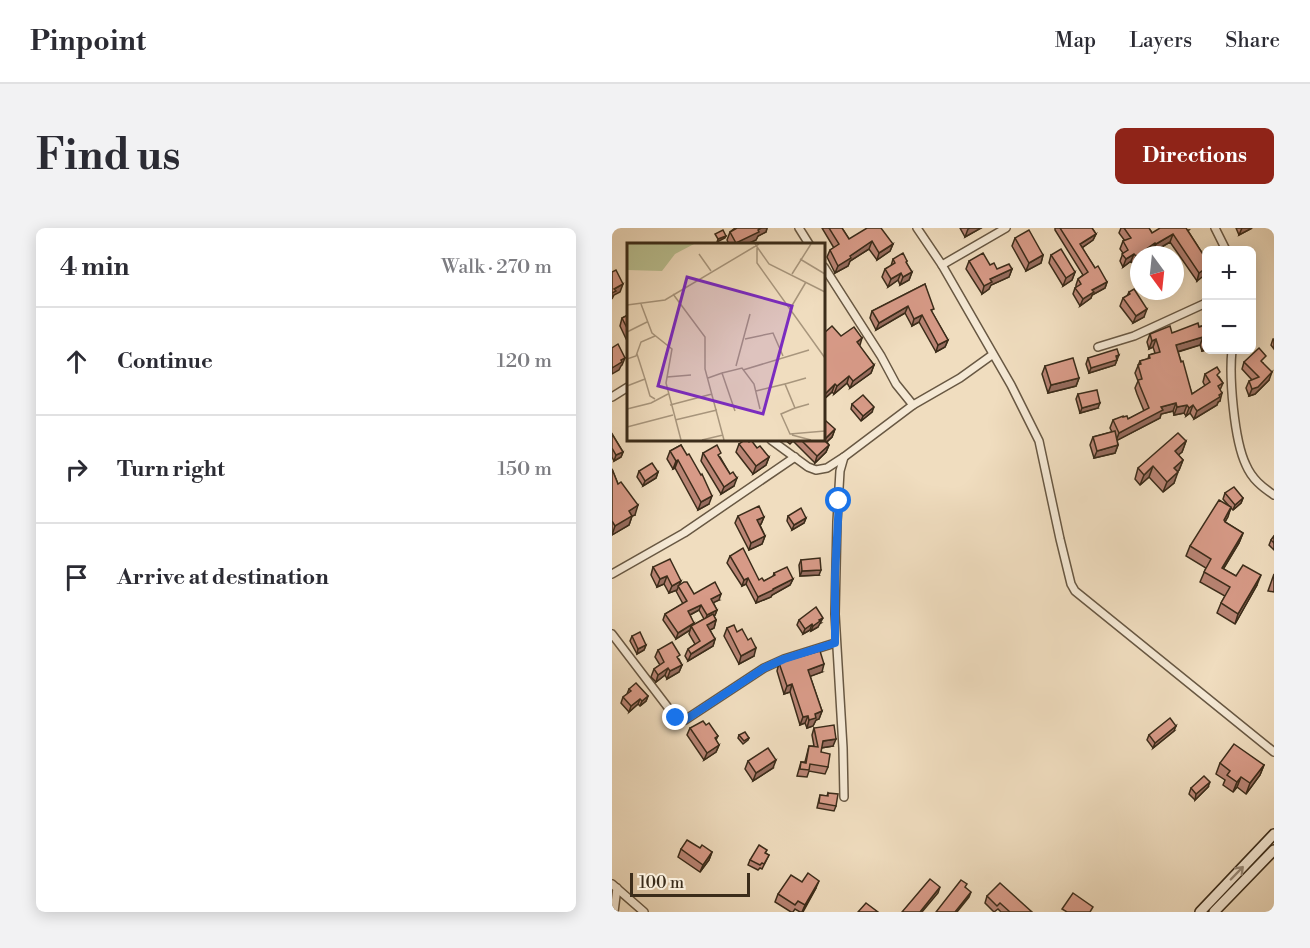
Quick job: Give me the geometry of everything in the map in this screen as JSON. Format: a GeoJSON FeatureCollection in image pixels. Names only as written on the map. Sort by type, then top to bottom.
{"type":"FeatureCollection","features":[{"type":"Feature","properties":{"kind":"street"},"geometry":{"type":"LineString","coordinates":[[799,228],[808,243]]}},
{"type":"Feature","properties":{"kind":"street"},"geometry":{"type":"LineString","coordinates":[[917,228],[942,265],[1011,385],[1039,441],[1071,584],[1075,591],[1274,752]]}},
{"type":"Feature","properties":{"kind":"street"},"geometry":{"type":"LineString","coordinates":[[942,265],[1006,228]]}},
{"type":"Feature","properties":{"kind":"street"},"geometry":{"type":"LineString","coordinates":[[1215,228],[1224,246]]}},
{"type":"Feature","properties":{"kind":"street"},"geometry":{"type":"LineString","coordinates":[[825,269],[896,384],[913,405]]}},
{"type":"Feature","properties":{"kind":"street"},"geometry":{"type":"LineString","coordinates":[[1098,347],[1134,336],[1202,305]]}},
{"type":"Feature","properties":{"kind":"street"},"geometry":{"type":"LineString","coordinates":[[1232,354],[1234,400],[1240,448],[1246,466],[1258,484],[1274,495]]}},
{"type":"Feature","properties":{"kind":"street"},"geometry":{"type":"LineString","coordinates":[[772,441],[808,467],[816,470],[826,468],[913,405],[952,383],[992,355]]}},
{"type":"Feature","properties":{"kind":"street"},"geometry":{"type":"LineString","coordinates":[[612,397],[627,388]]}},
{"type":"Feature","properties":{"kind":"street"},"geometry":{"type":"LineString","coordinates":[[612,574],[684,533],[795,457]]}},
{"type":"Feature","properties":{"kind":"street"},"geometry":{"type":"LineString","coordinates":[[844,457],[840,471],[837,522],[835,643],[840,689],[844,797]]}},
{"type":"Feature","properties":{"kind":"street"},"geometry":{"type":"LineString","coordinates":[[612,634],[680,721],[685,720],[764,668],[784,659],[835,643]]}},
{"type":"Feature","properties":{"kind":"street"},"geometry":{"type":"LineString","coordinates":[[1200,912],[1274,834]]}},
{"type":"Feature","properties":{"kind":"street"},"geometry":{"type":"LineString","coordinates":[[1214,912],[1274,849]]}},
{"type":"Feature","properties":{"kind":"street"},"geometry":{"type":"LineString","coordinates":[[614,886],[614,912]]}},
{"type":"Feature","properties":{"kind":"street"},"geometry":{"type":"LineString","coordinates":[[614,886],[644,912]]}},
{"type":"Feature","properties":{"kind":"building"},"geometry":{"type":"Polygon","coordinates":[[[737,228],[761,228],[759,232],[736,243],[730,232],[737,228]]]}},
{"type":"Feature","properties":{"kind":"building"},"geometry":{"type":"Polygon","coordinates":[[[829,228],[842,228],[849,239],[867,228],[881,228],[893,244],[879,253],[872,241],[838,266],[830,250],[839,244],[829,228]]]}},
{"type":"Feature","properties":{"kind":"building"},"geometry":{"type":"Polygon","coordinates":[[[1060,228],[1092,228],[1096,234],[1080,244],[1095,268],[1098,266],[1107,282],[1092,290],[1094,292],[1083,299],[1075,288],[1081,284],[1078,279],[1088,272],[1060,228]]]}},
{"type":"Feature","properties":{"kind":"building"},"geometry":{"type":"Polygon","coordinates":[[[1124,228],[1149,228],[1152,233],[1160,228],[1186,228],[1202,253],[1202,271],[1199,273],[1184,250],[1184,246],[1181,246],[1173,234],[1151,246],[1130,246],[1130,256],[1126,259],[1122,254],[1128,250],[1123,241],[1131,238],[1124,228]]]}},
{"type":"Feature","properties":{"kind":"building"},"geometry":{"type":"Polygon","coordinates":[[[723,230],[726,236],[718,239],[715,234],[723,230]]]}},
{"type":"Feature","properties":{"kind":"building"},"geometry":{"type":"Polygon","coordinates":[[[1029,230],[1043,255],[1029,263],[1015,238],[1029,230]]]}},
{"type":"Feature","properties":{"kind":"building"},"geometry":{"type":"Polygon","coordinates":[[[1061,249],[1075,272],[1066,278],[1051,255],[1061,249]]]}},
{"type":"Feature","properties":{"kind":"building"},"geometry":{"type":"Polygon","coordinates":[[[903,253],[912,272],[903,277],[901,273],[891,279],[885,269],[895,263],[893,259],[903,253]]]}},
{"type":"Feature","properties":{"kind":"building"},"geometry":{"type":"Polygon","coordinates":[[[983,253],[990,265],[994,263],[997,269],[1009,264],[1012,269],[990,279],[992,282],[984,286],[969,261],[983,253]]]}},
{"type":"Feature","properties":{"kind":"building"},"geometry":{"type":"Polygon","coordinates":[[[616,270],[623,284],[614,289],[616,291],[612,293],[612,272],[616,270]]]}},
{"type":"Feature","properties":{"kind":"building"},"geometry":{"type":"Polygon","coordinates":[[[925,284],[934,309],[931,310],[948,340],[938,345],[922,315],[914,319],[908,306],[879,323],[872,311],[925,284]]]}},
{"type":"Feature","properties":{"kind":"building"},"geometry":{"type":"Polygon","coordinates":[[[1130,294],[1130,300],[1141,300],[1147,309],[1136,316],[1123,298],[1130,294]]]}},
{"type":"Feature","properties":{"kind":"building"},"geometry":{"type":"Polygon","coordinates":[[[627,316],[627,328],[622,318],[627,316]]]}},
{"type":"Feature","properties":{"kind":"building"},"geometry":{"type":"Polygon","coordinates":[[[1198,323],[1199,327],[1202,326],[1202,337],[1176,345],[1192,394],[1210,382],[1205,374],[1217,367],[1220,372],[1217,375],[1223,383],[1218,386],[1222,393],[1220,397],[1197,411],[1193,405],[1189,408],[1187,405],[1177,407],[1176,403],[1161,407],[1163,410],[1119,433],[1113,420],[1123,416],[1127,416],[1128,419],[1149,408],[1138,380],[1142,379],[1138,365],[1141,364],[1140,361],[1150,358],[1149,355],[1160,352],[1156,339],[1152,341],[1150,334],[1170,326],[1172,333],[1198,323]]]}},
{"type":"Feature","properties":{"kind":"building"},"geometry":{"type":"Polygon","coordinates":[[[832,326],[841,336],[854,327],[862,338],[857,342],[874,365],[853,381],[849,376],[837,386],[835,384],[825,394],[825,332],[832,326]]]}},
{"type":"Feature","properties":{"kind":"building"},"geometry":{"type":"Polygon","coordinates":[[[618,344],[625,358],[612,368],[612,348],[618,344]]]}},
{"type":"Feature","properties":{"kind":"building"},"geometry":{"type":"Polygon","coordinates":[[[1259,348],[1266,356],[1261,361],[1272,372],[1258,387],[1252,389],[1249,381],[1259,377],[1244,362],[1253,354],[1256,354],[1259,348]]]}},
{"type":"Feature","properties":{"kind":"building"},"geometry":{"type":"Polygon","coordinates":[[[1117,349],[1119,355],[1116,356],[1117,360],[1091,368],[1088,358],[1117,349]]]}},
{"type":"Feature","properties":{"kind":"building"},"geometry":{"type":"Polygon","coordinates":[[[1073,358],[1079,378],[1051,385],[1045,366],[1073,358]]]}},
{"type":"Feature","properties":{"kind":"building"},"geometry":{"type":"Polygon","coordinates":[[[1097,390],[1100,403],[1082,408],[1078,394],[1097,390]]]}},
{"type":"Feature","properties":{"kind":"building"},"geometry":{"type":"Polygon","coordinates":[[[863,395],[874,407],[863,416],[852,404],[863,395]]]}},
{"type":"Feature","properties":{"kind":"building"},"geometry":{"type":"Polygon","coordinates":[[[826,421],[835,429],[825,439],[826,421]]]}},
{"type":"Feature","properties":{"kind":"building"},"geometry":{"type":"Polygon","coordinates":[[[1115,431],[1118,445],[1097,451],[1093,437],[1115,431]]]}},
{"type":"Feature","properties":{"kind":"building"},"geometry":{"type":"Polygon","coordinates":[[[1178,433],[1186,441],[1175,451],[1183,460],[1174,468],[1178,472],[1167,482],[1153,466],[1144,475],[1138,468],[1178,433]]]}},
{"type":"Feature","properties":{"kind":"building"},"geometry":{"type":"Polygon","coordinates":[[[612,434],[623,452],[616,455],[612,448],[612,434]]]}},
{"type":"Feature","properties":{"kind":"building"},"geometry":{"type":"Polygon","coordinates":[[[744,441],[752,441],[757,448],[760,446],[769,457],[756,466],[739,444],[744,441]]]}},
{"type":"Feature","properties":{"kind":"building"},"geometry":{"type":"Polygon","coordinates":[[[802,441],[825,441],[829,445],[817,456],[802,441]]]}},
{"type":"Feature","properties":{"kind":"building"},"geometry":{"type":"Polygon","coordinates":[[[681,445],[702,474],[712,496],[701,502],[678,460],[676,461],[670,451],[681,445]]]}},
{"type":"Feature","properties":{"kind":"building"},"geometry":{"type":"Polygon","coordinates":[[[717,445],[721,453],[718,455],[730,474],[733,472],[737,478],[724,487],[703,453],[717,445]]]}},
{"type":"Feature","properties":{"kind":"building"},"geometry":{"type":"Polygon","coordinates":[[[652,463],[658,472],[645,481],[639,471],[652,463]]]}},
{"type":"Feature","properties":{"kind":"building"},"geometry":{"type":"Polygon","coordinates":[[[612,469],[618,484],[621,482],[638,505],[629,511],[632,516],[615,526],[612,521],[612,469]]]}},
{"type":"Feature","properties":{"kind":"building"},"geometry":{"type":"Polygon","coordinates":[[[1234,487],[1243,498],[1235,505],[1225,493],[1234,487]]]}},
{"type":"Feature","properties":{"kind":"building"},"geometry":{"type":"Polygon","coordinates":[[[1219,500],[1231,507],[1225,522],[1243,533],[1222,568],[1236,576],[1243,565],[1261,575],[1238,614],[1221,603],[1230,587],[1204,572],[1211,559],[1190,546],[1219,500]]]}},
{"type":"Feature","properties":{"kind":"building"},"geometry":{"type":"Polygon","coordinates":[[[759,506],[764,517],[757,520],[765,536],[751,543],[738,516],[759,506]]]}},
{"type":"Feature","properties":{"kind":"building"},"geometry":{"type":"Polygon","coordinates":[[[801,508],[806,518],[794,525],[788,516],[801,508]]]}},
{"type":"Feature","properties":{"kind":"building"},"geometry":{"type":"Polygon","coordinates":[[[743,548],[759,580],[762,578],[764,581],[787,567],[793,579],[758,597],[748,578],[744,580],[730,556],[743,548]]]}},
{"type":"Feature","properties":{"kind":"building"},"geometry":{"type":"Polygon","coordinates":[[[820,558],[821,570],[802,571],[801,560],[820,558]]]}},
{"type":"Feature","properties":{"kind":"building"},"geometry":{"type":"Polygon","coordinates":[[[670,559],[681,581],[672,586],[667,576],[660,579],[653,567],[670,559]]]}},
{"type":"Feature","properties":{"kind":"building"},"geometry":{"type":"Polygon","coordinates":[[[687,582],[694,594],[715,582],[721,594],[711,599],[717,610],[707,615],[701,605],[688,611],[694,623],[678,633],[665,614],[687,601],[678,586],[687,582]]]}},
{"type":"Feature","properties":{"kind":"building"},"geometry":{"type":"Polygon","coordinates":[[[816,607],[823,618],[805,629],[799,620],[816,607]]]}},
{"type":"Feature","properties":{"kind":"building"},"geometry":{"type":"Polygon","coordinates":[[[713,614],[716,620],[707,625],[715,639],[691,654],[688,649],[700,641],[691,626],[713,614]]]}},
{"type":"Feature","properties":{"kind":"building"},"geometry":{"type":"Polygon","coordinates":[[[734,625],[737,632],[742,629],[748,640],[751,638],[756,648],[741,656],[727,628],[734,625]]]}},
{"type":"Feature","properties":{"kind":"building"},"geometry":{"type":"Polygon","coordinates":[[[640,632],[646,645],[638,649],[632,636],[640,632]]]}},
{"type":"Feature","properties":{"kind":"building"},"geometry":{"type":"Polygon","coordinates":[[[672,642],[680,655],[677,657],[682,665],[670,671],[668,668],[658,675],[654,669],[664,662],[658,650],[672,642]]]}},
{"type":"Feature","properties":{"kind":"building"},"geometry":{"type":"Polygon","coordinates":[[[820,651],[824,664],[808,670],[822,711],[815,714],[816,718],[809,720],[808,716],[803,717],[792,684],[787,686],[779,663],[820,651]]]}},
{"type":"Feature","properties":{"kind":"building"},"geometry":{"type":"Polygon","coordinates":[[[636,683],[648,696],[631,706],[623,697],[636,683]]]}},
{"type":"Feature","properties":{"kind":"building"},"geometry":{"type":"Polygon","coordinates":[[[1170,718],[1176,726],[1155,743],[1149,735],[1170,718]]]}},
{"type":"Feature","properties":{"kind":"building"},"geometry":{"type":"Polygon","coordinates":[[[703,721],[706,725],[709,723],[718,736],[715,738],[719,745],[707,753],[690,728],[703,721]]]}},
{"type":"Feature","properties":{"kind":"building"},"geometry":{"type":"Polygon","coordinates":[[[834,725],[836,739],[823,741],[821,752],[830,754],[828,767],[810,764],[809,770],[800,769],[801,762],[806,763],[809,746],[818,747],[814,728],[834,725]]]}},
{"type":"Feature","properties":{"kind":"building"},"geometry":{"type":"Polygon","coordinates":[[[745,732],[749,738],[744,741],[739,735],[745,732]]]}},
{"type":"Feature","properties":{"kind":"building"},"geometry":{"type":"Polygon","coordinates":[[[1234,744],[1264,765],[1250,783],[1241,777],[1237,782],[1227,775],[1230,771],[1220,763],[1234,744]]]}},
{"type":"Feature","properties":{"kind":"building"},"geometry":{"type":"Polygon","coordinates":[[[768,748],[776,760],[756,773],[748,761],[768,748]]]}},
{"type":"Feature","properties":{"kind":"building"},"geometry":{"type":"Polygon","coordinates":[[[1204,776],[1210,782],[1196,794],[1191,788],[1204,776]]]}},
{"type":"Feature","properties":{"kind":"building"},"geometry":{"type":"Polygon","coordinates":[[[828,793],[838,794],[836,806],[819,803],[820,795],[828,796],[828,793]]]}},
{"type":"Feature","properties":{"kind":"building"},"geometry":{"type":"Polygon","coordinates":[[[687,840],[700,848],[702,845],[712,852],[703,865],[681,849],[687,840]]]}},
{"type":"Feature","properties":{"kind":"building"},"geometry":{"type":"Polygon","coordinates":[[[759,845],[767,850],[765,853],[769,855],[764,864],[760,865],[750,860],[759,845]]]}},
{"type":"Feature","properties":{"kind":"building"},"geometry":{"type":"Polygon","coordinates":[[[808,873],[819,881],[805,905],[798,901],[795,905],[778,894],[791,875],[802,882],[808,873]]]}},
{"type":"Feature","properties":{"kind":"building"},"geometry":{"type":"Polygon","coordinates":[[[930,879],[940,887],[920,912],[902,912],[930,879]]]}},
{"type":"Feature","properties":{"kind":"building"},"geometry":{"type":"Polygon","coordinates":[[[961,880],[967,884],[965,887],[971,892],[955,912],[936,912],[961,880]]]}},
{"type":"Feature","properties":{"kind":"building"},"geometry":{"type":"Polygon","coordinates":[[[1000,883],[1032,912],[1010,912],[1000,903],[997,906],[987,896],[1000,883]]]}},
{"type":"Feature","properties":{"kind":"building"},"geometry":{"type":"Polygon","coordinates":[[[1073,893],[1093,907],[1090,912],[1067,912],[1062,909],[1073,893]]]}},
{"type":"Feature","properties":{"kind":"building"},"geometry":{"type":"Polygon","coordinates":[[[866,903],[878,912],[858,912],[866,903]]]}},
{"type":"Feature","properties":{"kind":"route"},"geometry":{"type":"LineString","coordinates":[[676,718],[680,721],[685,720],[764,668],[784,659],[835,643],[835,575],[839,501]]}}]}
